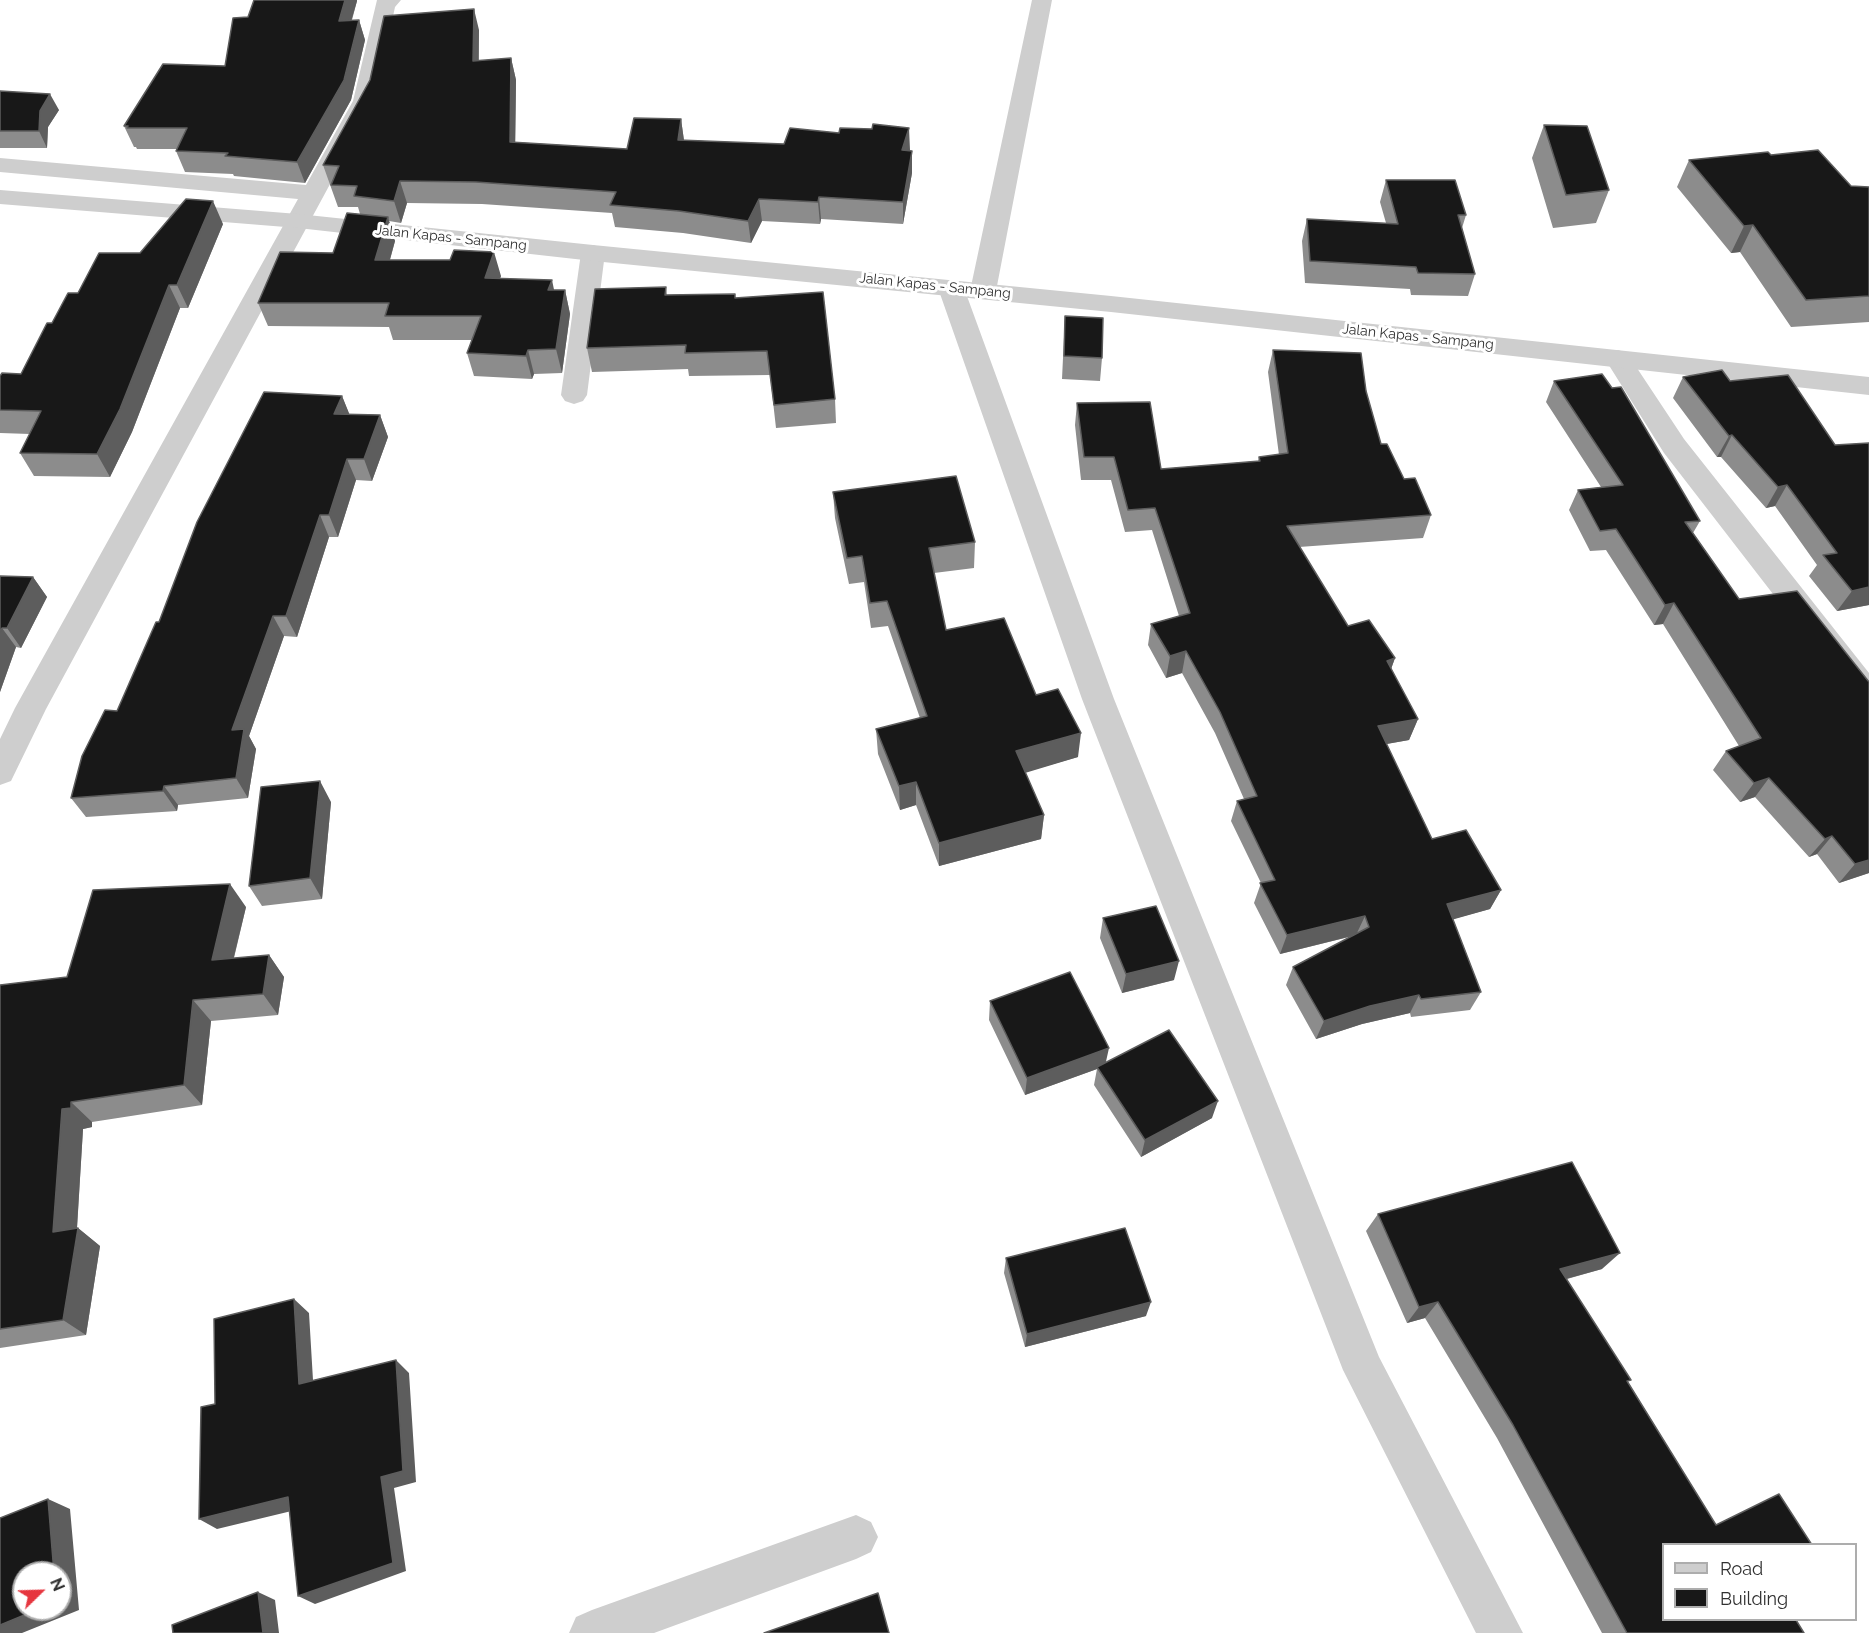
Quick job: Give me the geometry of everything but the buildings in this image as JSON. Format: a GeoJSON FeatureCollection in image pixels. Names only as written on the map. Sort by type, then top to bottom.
{"type":"FeatureCollection","features":[{"type":"Feature","properties":{"kind":"street"},"geometry":{"type":"LineString","coordinates":[[0,772],[31,708],[364,100],[385,4],[391,0]]}},
{"type":"Feature","properties":{"kind":"street"},"geometry":{"type":"LineString","coordinates":[[1042,0],[967,289],[1098,699],[1364,1370],[1500,1633]]}},
{"type":"Feature","properties":{"kind":"street"},"geometry":{"type":"LineString","coordinates":[[0,165],[314,193]]}},
{"type":"Feature","properties":{"kind":"street","name":"Jalan Kapas - Sampang"},"geometry":{"type":"LineString","coordinates":[[0,197],[298,221],[593,253],[967,289],[1869,386]]}},
{"type":"Feature","properties":{"kind":"street"},"geometry":{"type":"LineString","coordinates":[[574,395],[593,253]]}},
{"type":"Feature","properties":{"kind":"street"},"geometry":{"type":"LineString","coordinates":[[1618,359],[1674,446],[1869,695]]}},
{"type":"Feature","properties":{"kind":"street"},"geometry":{"type":"LineString","coordinates":[[592,1633],[856,1537]]}}]}
